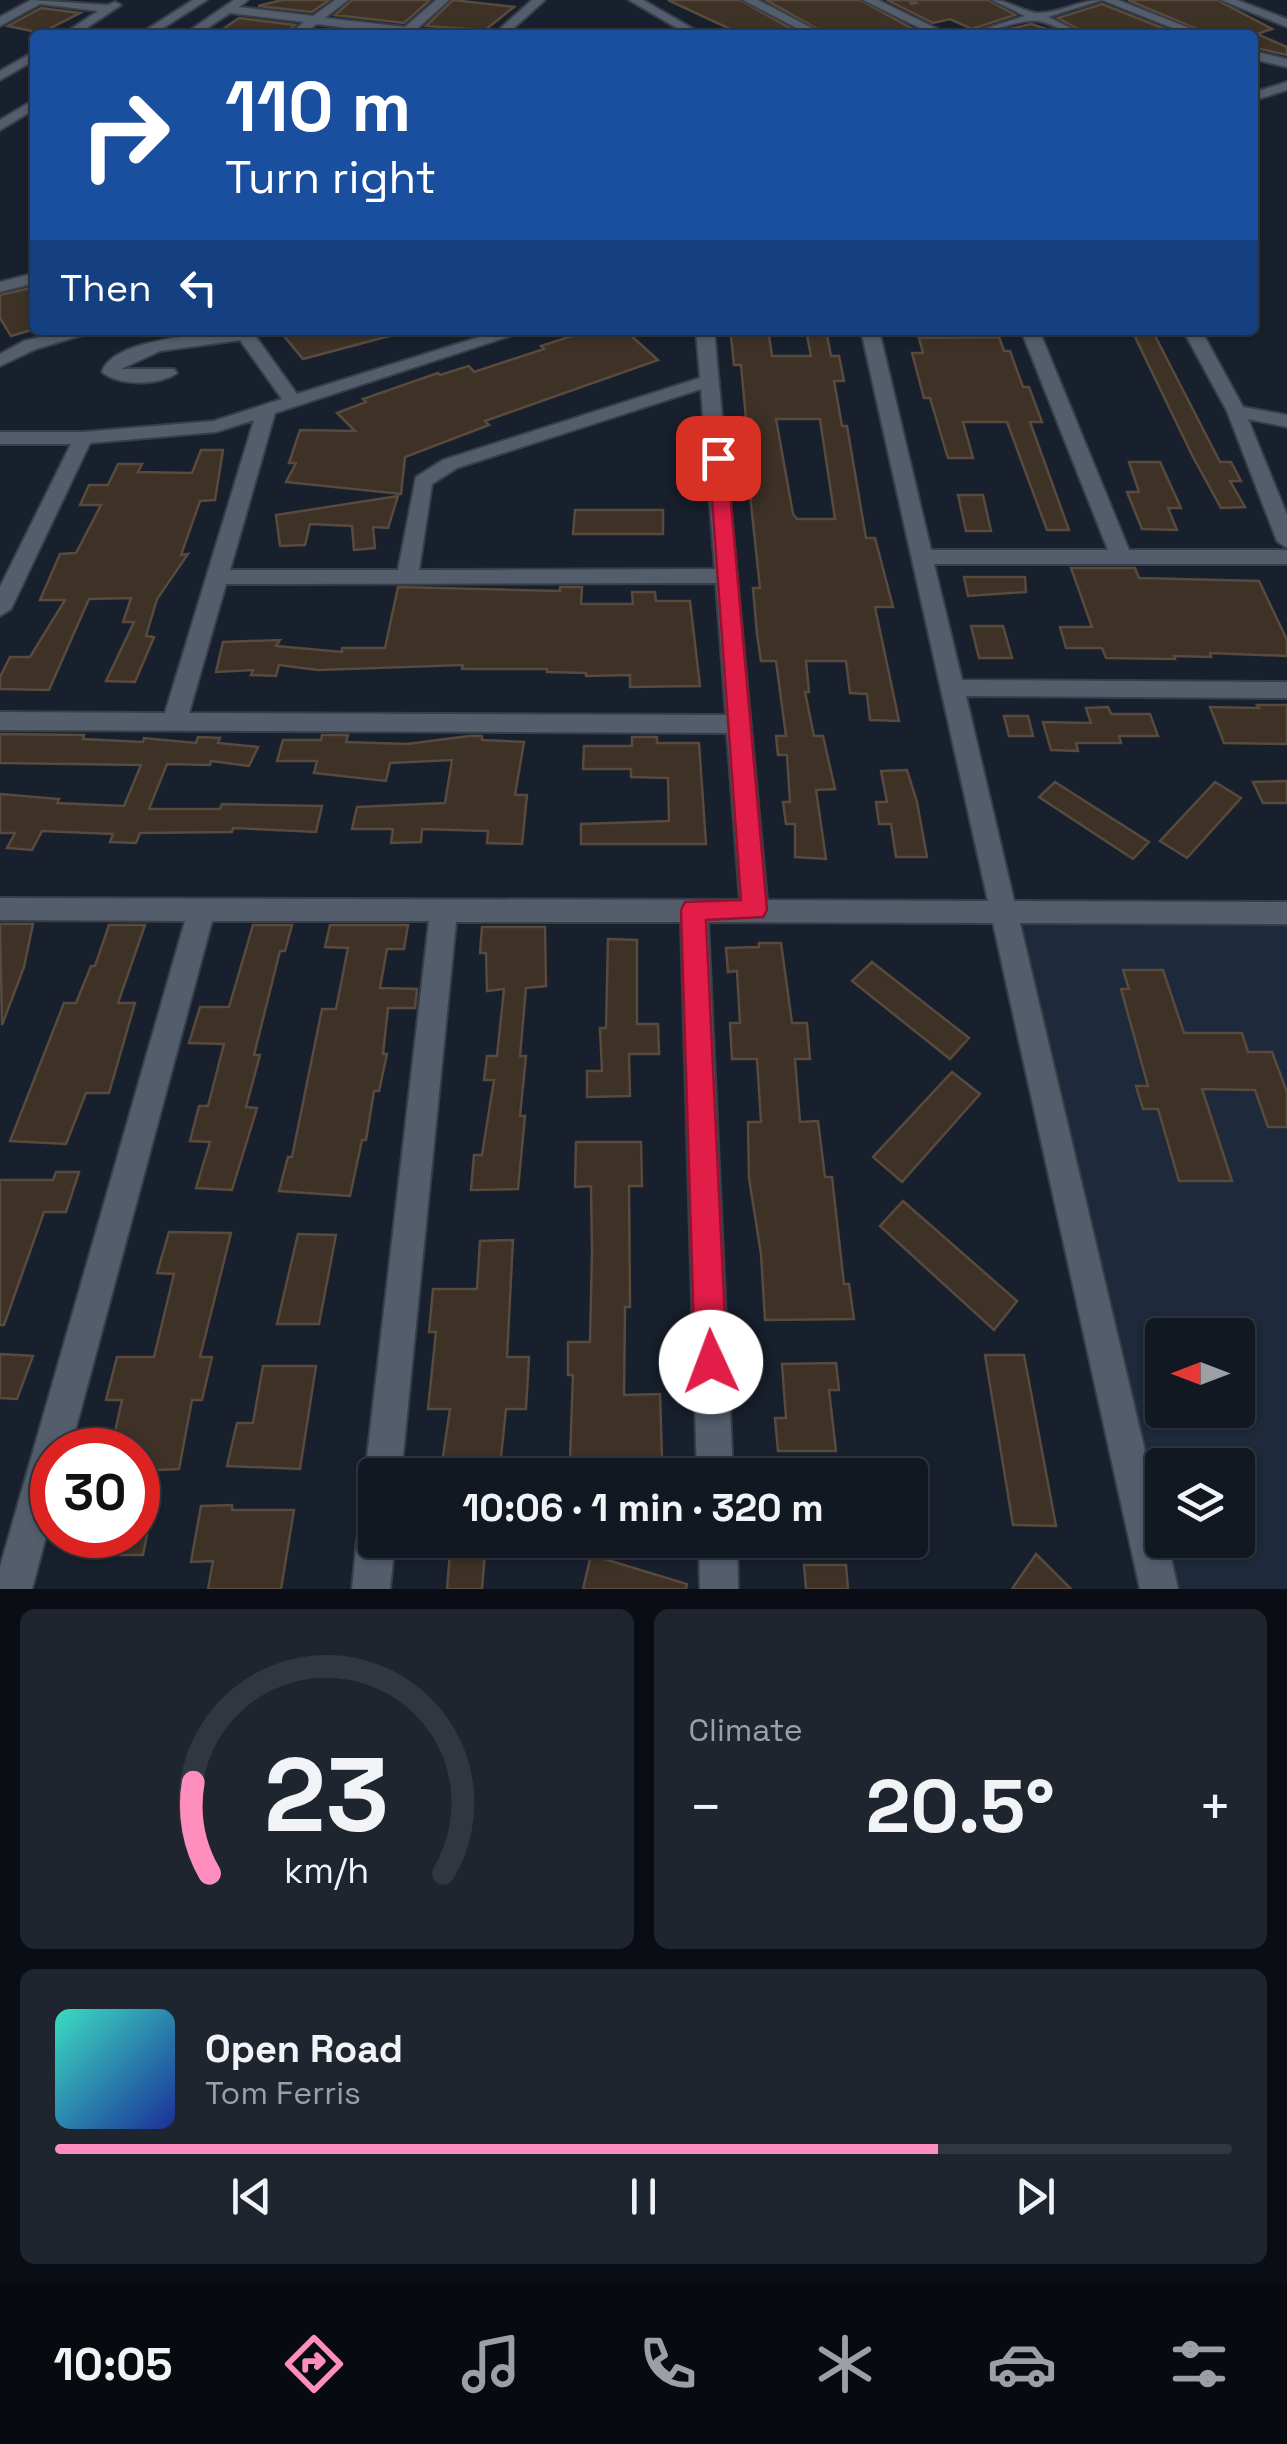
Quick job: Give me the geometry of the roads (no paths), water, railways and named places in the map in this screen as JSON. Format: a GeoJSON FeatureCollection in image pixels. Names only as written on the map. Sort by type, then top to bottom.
{"type":"FeatureCollection","features":[{"type":"Feature","properties":{"kind":"street"},"geometry":{"type":"LineString","coordinates":[[0,22],[38,0],[109,9]]}},
{"type":"Feature","properties":{"kind":"street"},"geometry":{"type":"LineString","coordinates":[[76,30],[123,0]]}},
{"type":"Feature","properties":{"kind":"street"},"geometry":{"type":"LineString","coordinates":[[152,30],[201,0]]}},
{"type":"Feature","properties":{"kind":"street"},"geometry":{"type":"LineString","coordinates":[[196,30],[242,0]]}},
{"type":"Feature","properties":{"kind":"street"},"geometry":{"type":"LineString","coordinates":[[301,30],[342,0]]}},
{"type":"Feature","properties":{"kind":"street"},"geometry":{"type":"LineString","coordinates":[[409,30],[443,0]]}},
{"type":"Feature","properties":{"kind":"street"},"geometry":{"type":"LineString","coordinates":[[505,30],[539,0]]}},
{"type":"Feature","properties":{"kind":"street"},"geometry":{"type":"LineString","coordinates":[[635,0],[689,30]]}},
{"type":"Feature","properties":{"kind":"street"},"geometry":{"type":"LineString","coordinates":[[749,0],[809,30]]}},
{"type":"Feature","properties":{"kind":"street"},"geometry":{"type":"LineString","coordinates":[[869,0],[933,30]]}},
{"type":"Feature","properties":{"kind":"street"},"geometry":{"type":"LineString","coordinates":[[998,0],[1067,30]]}},
{"type":"Feature","properties":{"kind":"street"},"geometry":{"type":"LineString","coordinates":[[987,30],[1096,0]]}},
{"type":"Feature","properties":{"kind":"street"},"geometry":{"type":"LineString","coordinates":[[1108,0],[1187,30]]}},
{"type":"Feature","properties":{"kind":"street"},"geometry":{"type":"LineString","coordinates":[[1227,0],[1287,23]]}},
{"type":"Feature","properties":{"kind":"street"},"geometry":{"type":"LineString","coordinates":[[228,9],[387,30]]}},
{"type":"Feature","properties":{"kind":"street"},"geometry":{"type":"LineString","coordinates":[[1258,56],[1287,63]]}},
{"type":"Feature","properties":{"kind":"street"},"geometry":{"type":"LineString","coordinates":[[0,76],[30,58]]}},
{"type":"Feature","properties":{"kind":"street"},"geometry":{"type":"LineString","coordinates":[[1258,95],[1287,86]]}},
{"type":"Feature","properties":{"kind":"street"},"geometry":{"type":"LineString","coordinates":[[0,126],[30,106]]}},
{"type":"Feature","properties":{"kind":"street"},"geometry":{"type":"LineString","coordinates":[[0,286],[30,279]]}},
{"type":"Feature","properties":{"kind":"street"},"geometry":{"type":"LineString","coordinates":[[0,361],[30,345],[70,335]]}},
{"type":"Feature","properties":{"kind":"street"},"geometry":{"type":"LineString","coordinates":[[168,373],[124,377],[111,372],[114,364],[140,351],[227,335]]}},
{"type":"Feature","properties":{"kind":"street"},"geometry":{"type":"LineString","coordinates":[[245,335],[293,402]]}},
{"type":"Feature","properties":{"kind":"street"},"geometry":{"type":"LineString","coordinates":[[0,438],[84,438],[216,426],[504,335]]}},
{"type":"Feature","properties":{"kind":"street"},"geometry":{"type":"LineString","coordinates":[[705,335],[712,380],[754,910]]}},
{"type":"Feature","properties":{"kind":"street"},"geometry":{"type":"LineString","coordinates":[[871,335],[1160,1589]]}},
{"type":"Feature","properties":{"kind":"street"},"geometry":{"type":"LineString","coordinates":[[1032,335],[1122,559]]}},
{"type":"Feature","properties":{"kind":"street"},"geometry":{"type":"LineString","coordinates":[[1195,335],[1236,411],[1287,541]]}},
{"type":"Feature","properties":{"kind":"street"},"geometry":{"type":"LineString","coordinates":[[408,574],[423,481],[450,464],[712,380]]}},
{"type":"Feature","properties":{"kind":"street"},"geometry":{"type":"LineString","coordinates":[[1236,411],[1287,420]]}},
{"type":"Feature","properties":{"kind":"street"},"geometry":{"type":"LineString","coordinates":[[174,724],[266,412]]}},
{"type":"Feature","properties":{"kind":"street"},"geometry":{"type":"LineString","coordinates":[[0,609],[84,438]]}},
{"type":"Feature","properties":{"kind":"street"},"geometry":{"type":"LineString","coordinates":[[923,557],[1287,557]]}},
{"type":"Feature","properties":{"kind":"street"},"geometry":{"type":"LineString","coordinates":[[220,577],[728,576]]}},
{"type":"Feature","properties":{"kind":"street"},"geometry":{"type":"LineString","coordinates":[[953,688],[1287,690]]}},
{"type":"Feature","properties":{"kind":"street"},"geometry":{"type":"LineString","coordinates":[[0,721],[741,724]]}},
{"type":"Feature","properties":{"kind":"street"},"geometry":{"type":"LineString","coordinates":[[13,1589],[202,908]]}},
{"type":"Feature","properties":{"kind":"street"},"geometry":{"type":"LineString","coordinates":[[0,910],[444,908],[1287,913]]}},
{"type":"Feature","properties":{"kind":"street"},"geometry":{"type":"LineString","coordinates":[[385,1458],[444,908]]}},
{"type":"Feature","properties":{"kind":"street"},"geometry":{"type":"LineString","coordinates":[[694,910],[714,1458]]}},
{"type":"Feature","properties":{"kind":"street"},"geometry":{"type":"LineString","coordinates":[[371,1589],[374,1558]]}},
{"type":"Feature","properties":{"kind":"street"},"geometry":{"type":"LineString","coordinates":[[719,1558],[720,1589]]}}]}
